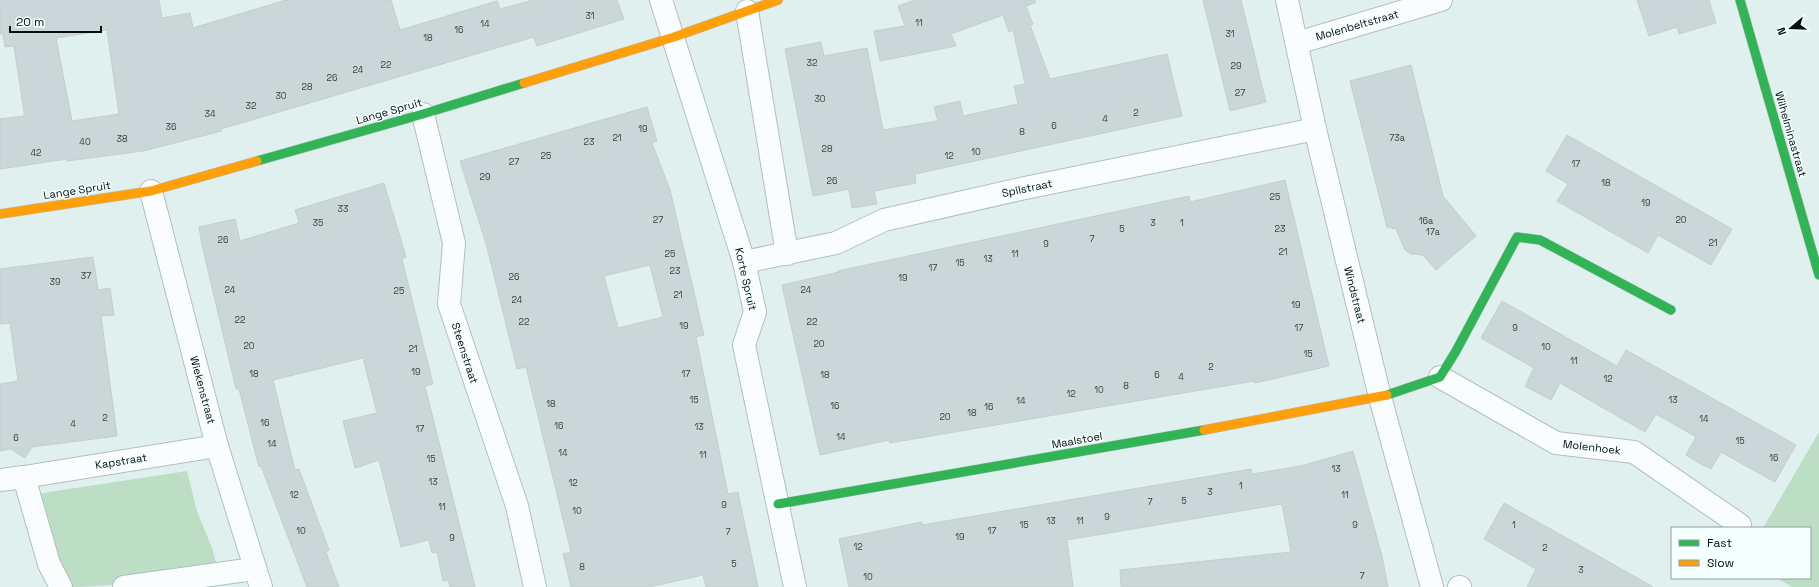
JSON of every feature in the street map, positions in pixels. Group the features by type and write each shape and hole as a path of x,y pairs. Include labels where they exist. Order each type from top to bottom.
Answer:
{"street":[{"name":"Korte Spruit","path":"661,0 674,37 744,262 755,312 744,345 795,587"},
{"name":"Lange Spruit","path":"0,214 151,191 423,114 674,37 778,0"},
{"name":"Windstraat","path":"1287,0 1315,129 1380,397 1432,587"},
{"name":"Molenbeltstraat","path":"1297,43 1441,0"},
{"name":"Wilhelminastraat","path":"1740,0 1819,275"},
{"path":"747,11 787,254"},
{"name":"Steenstraat","path":"423,114 454,243 449,304 517,506 535,587"},
{"name":"Spilstraat","path":"744,262 836,243 884,220 1025,188 1315,129"},
{"name":"Wiekenstraat","path":"151,191 217,446 258,578"},
{"path":"1380,397 1440,377 1456,351 1518,237 1540,240 1671,310"},
{"name":"Molenhoek","path":"1440,377 1556,443 1634,452 1740,525"},
{"name":"Maalstoel","path":"778,504 1257,422 1380,397"},
{"name":"Kapstraat","path":"0,480 217,446"},
{"path":"24,476 49,564 61,587"},
{"path":"124,587 258,578"}],"green space":[{"path":"1819,432 1819,587 1792,587 1779,579 1811,579 1811,527 1764,527"},
{"path":"187,471 197,511 212,548 217,566 180,575 122,584 65,587 30,495"}],"building":[{"path":"0,0 159,0 162,18 190,13 193,28 286,0 391,0 400,30 497,1 500,9 533,0 617,0 624,19 537,46 534,37 221,129 222,131 143,151 67,161 67,159 0,169 0,119 24,116 24,112 14,46 5,47 3,34 0,34","holes":["107,30 119,114 72,121 56,38"]},
{"path":"915,0 1035,0 1035,3 1026,6 1033,24 1030,25 1050,79 1167,54 1182,116 915,174 916,183 874,191 877,204 852,208 849,189 813,196 785,49 821,42 824,56 867,48 883,130 938,121 934,107 960,101 963,116 1018,104 1014,86 1025,84 1013,30 1009,32 1003,15 951,34 956,46 880,61 874,31 905,26 898,6"},
{"path":"1203,0 1241,0 1266,102 1230,111"},
{"path":"1637,0 1709,0 1716,23 1679,34 1677,27 1649,36"},
{"path":"1411,65 1443,196 1476,236 1436,270 1423,255 1411,254 1405,250 1396,229 1387,227 1350,81"},
{"path":"647,107 657,141 652,143 670,190 704,335 696,337 728,494 738,492 758,587 706,587 703,575 649,587 571,587 563,554 571,552 526,367 517,369 487,247 460,161","holes":["650,265 663,317 618,328 604,276"]},
{"path":"1567,135 1732,229 1711,265 1658,235 1648,253 1557,201 1568,184 1546,171"},
{"path":"1285,180 1329,366 1255,383 1254,381 890,443 889,440 820,455 782,285 839,272 838,271 1189,196 1190,202"},
{"path":"384,183 406,257 402,259 433,384 425,386 475,587 450,587 448,580 443,581 437,552 432,553 429,540 401,547 379,460 355,468 343,421 377,413 363,358 273,380 295,470 299,469 329,550 326,552 339,587 307,587 261,466 259,467 239,389 236,389 202,245 199,227 235,219 240,241 299,223 295,210"},
{"path":"93,257 98,290 110,288 114,315 101,316 117,436 32,447 25,458 10,449 0,451 0,384 18,381 10,323 0,324 0,269"},
{"path":"1502,301 1617,366 1626,350 1796,445 1775,482 1721,452 1711,469 1699,463 1686,455 1696,437 1656,414 1645,432 1560,383 1551,400 1525,386 1534,368 1481,338"},
{"path":"1353,451 1382,556 1388,587 1121,587 1120,570 1291,552 1282,504 1067,540 1073,587 849,587 839,539 922,522 922,525 1251,469 1252,474 1301,466"},
{"path":"1504,503 1653,587 1527,587 1536,569 1484,539"}],"traffic: fast":[{"path":"1740,0 1819,275"},
{"path":"257,161 423,114 524,83"},
{"path":"1387,395 1440,377 1456,351 1517,237 1540,240 1671,310"},
{"path":"778,504 1204,430"}],"traffic: slow":[{"path":"524,83 674,37 778,0"},
{"path":"0,214 151,191 257,161"},
{"path":"1204,430 1387,395"}]}
